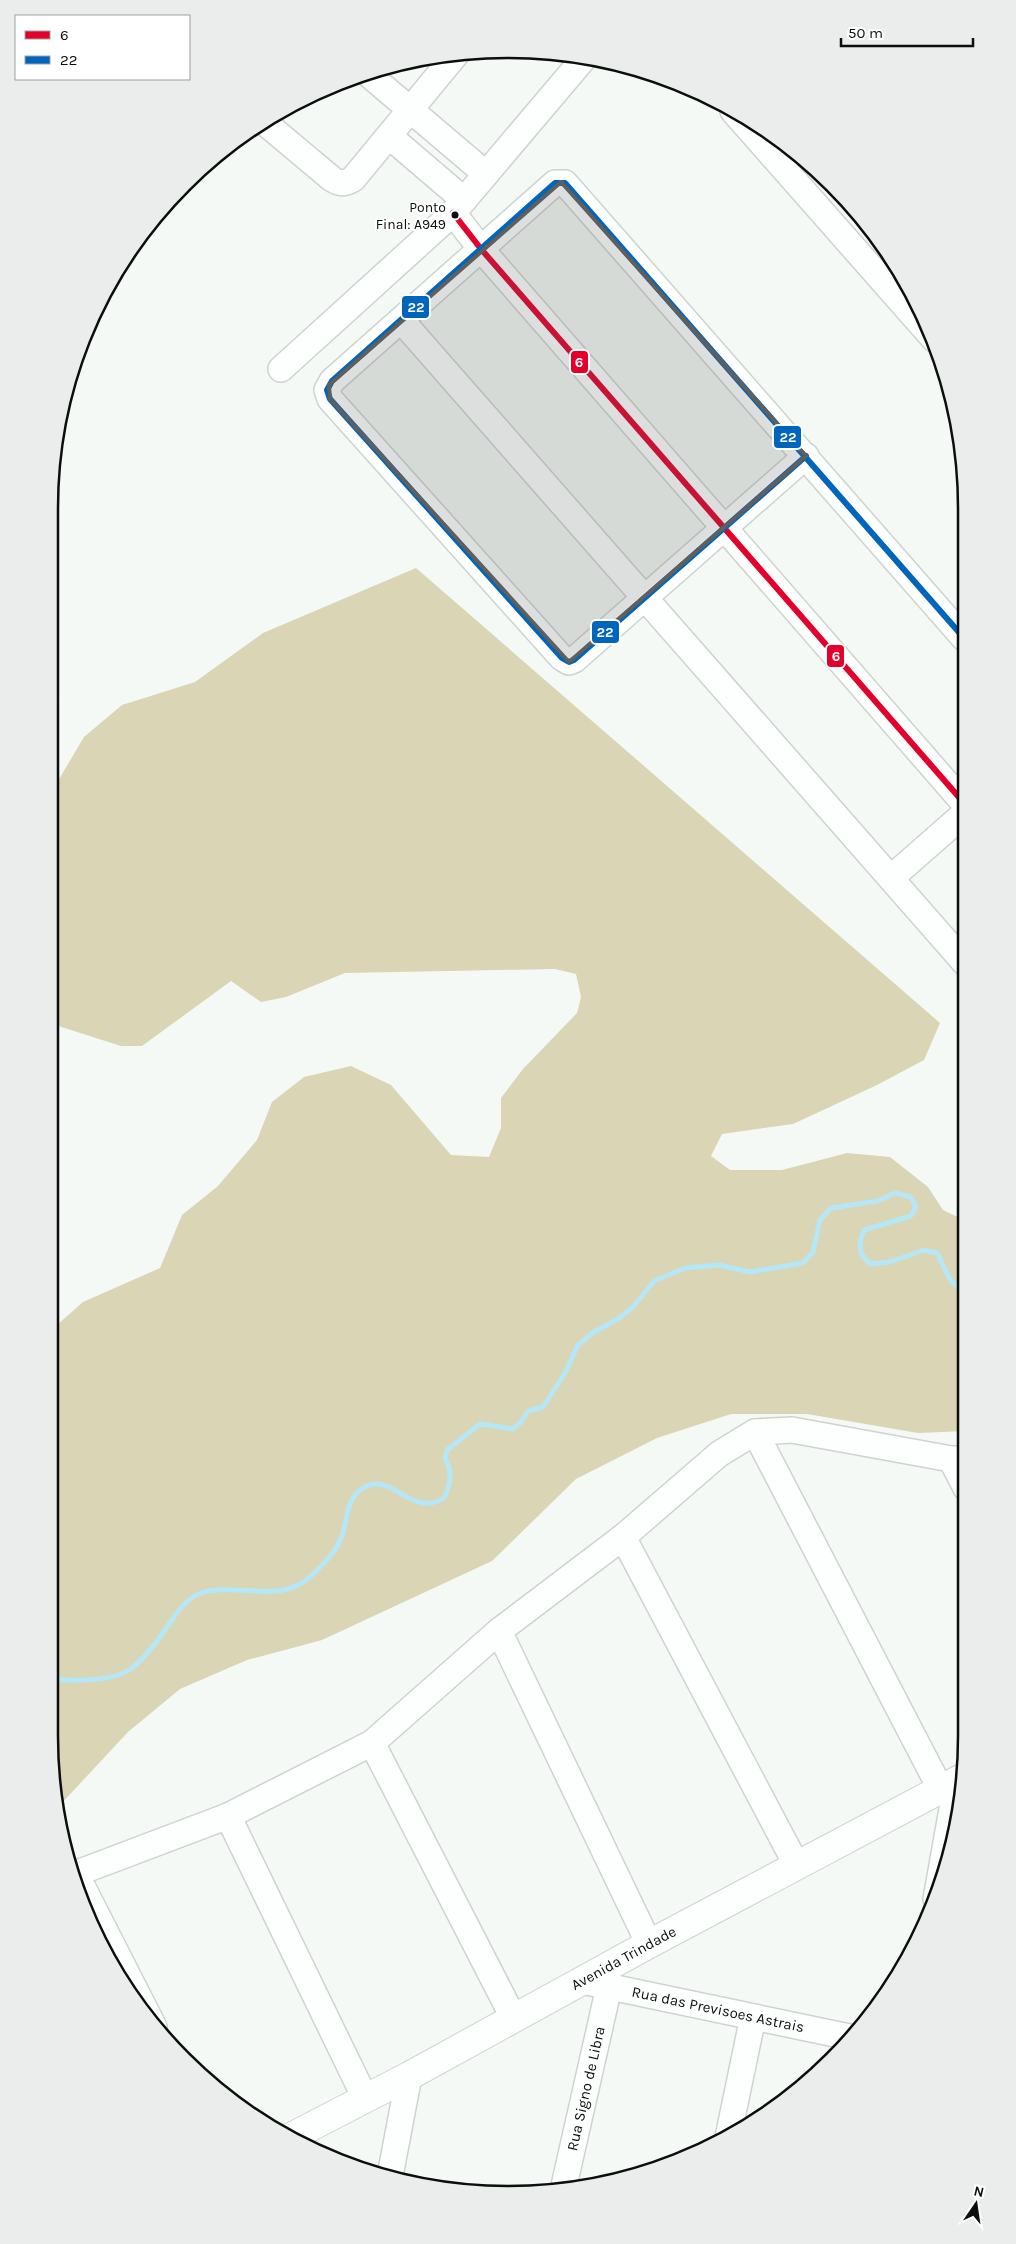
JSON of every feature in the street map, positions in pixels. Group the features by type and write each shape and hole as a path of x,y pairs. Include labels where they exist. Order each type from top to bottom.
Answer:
{"main road":[{"name":"Avenida Trindade","path":"297,2134 410,2076 649,1944 953,1783"}],"street":[{"path":"269,126 339,183 352,179 451,61"},
{"path":"281,369 459,206 580,63"},
{"path":"373,78 486,174"},
{"path":"744,125 917,319"},
{"path":"389,136 459,206 481,249 958,796"},
{"path":"806,456 574,660 565,660 330,399 327,390 332,381 555,184 565,184 806,456 958,631"},
{"path":"402,320 958,955"},
{"path":"891,878 958,819"},
{"path":"79,1873 228,1816 372,1743 499,1631 623,1537 719,1454 755,1432 792,1430 958,1459"},
{"path":"755,1432 953,1783 942,1855"},
{"path":"623,1537 797,1866"},
{"path":"499,1631 649,1944"},
{"path":"372,1743 514,2019"},
{"path":"228,1816 365,2098"},
{"path":"95,1916 128,1978"},
{"name":"Rua das Previsoes Astrais","path":"582,1981 844,2036"},
{"name":"Rua Signo de Libra","path":"565,2183 609,1987"},
{"path":"730,2128 753,2017"},
{"path":"391,2171 410,2076"}],"highlighted area":[{"path":"561,182 806,456 569,662 330,399 329,385"}],"shaded area":[{"path":"416,568 940,1023 924,1060 877,1085 793,1124 722,1134 711,1156 730,1170 782,1170 847,1153 890,1157 928,1187 943,1210 958,1217 958,1431 918,1433 807,1414 731,1414 657,1438 576,1479 492,1561 322,1640 247,1660 180,1689 128,1732 62,1803 58,1765 58,1324 83,1302 160,1268 182,1215 218,1186 257,1140 272,1102 304,1077 351,1066 391,1085 451,1155 489,1157 501,1128 501,1098 523,1069 577,1013 581,997 576,974 555,969 345,973 286,997 261,1002 231,981 142,1046 121,1046 58,1026 58,781 84,737 122,705 195,682 263,633"}],"waterway":[{"path":"58,1679 92,1680 116,1676 125,1672 148,1653 183,1606 191,1598 201,1593 215,1590 273,1591 299,1585 311,1576 335,1549 343,1532 350,1505 357,1493 363,1488 372,1484 380,1484 421,1503 430,1503 444,1498 450,1478 448,1464 445,1459 447,1450 480,1424 513,1429 521,1422 528,1411 543,1407 565,1373 578,1345 594,1332 618,1319 633,1307 654,1281 685,1268 719,1265 750,1272 803,1263 813,1252 820,1220 831,1208 878,1201 895,1193 911,1197 916,1207 911,1216 864,1230 860,1241 861,1254 870,1264 890,1262 924,1250 937,1253 952,1282 958,1285"}],"transit line":[{"name":"22","path":"555,183 565,183 805,457 574,660 569,662 562,658 330,399 327,390 332,381 555,183"},
{"name":"6","path":"453,213 481,249 958,796"},
{"name":"22","path":"805,457 958,631"}],"place":[{"name":"Ponto Final: A949","path":"455,215"}]}
